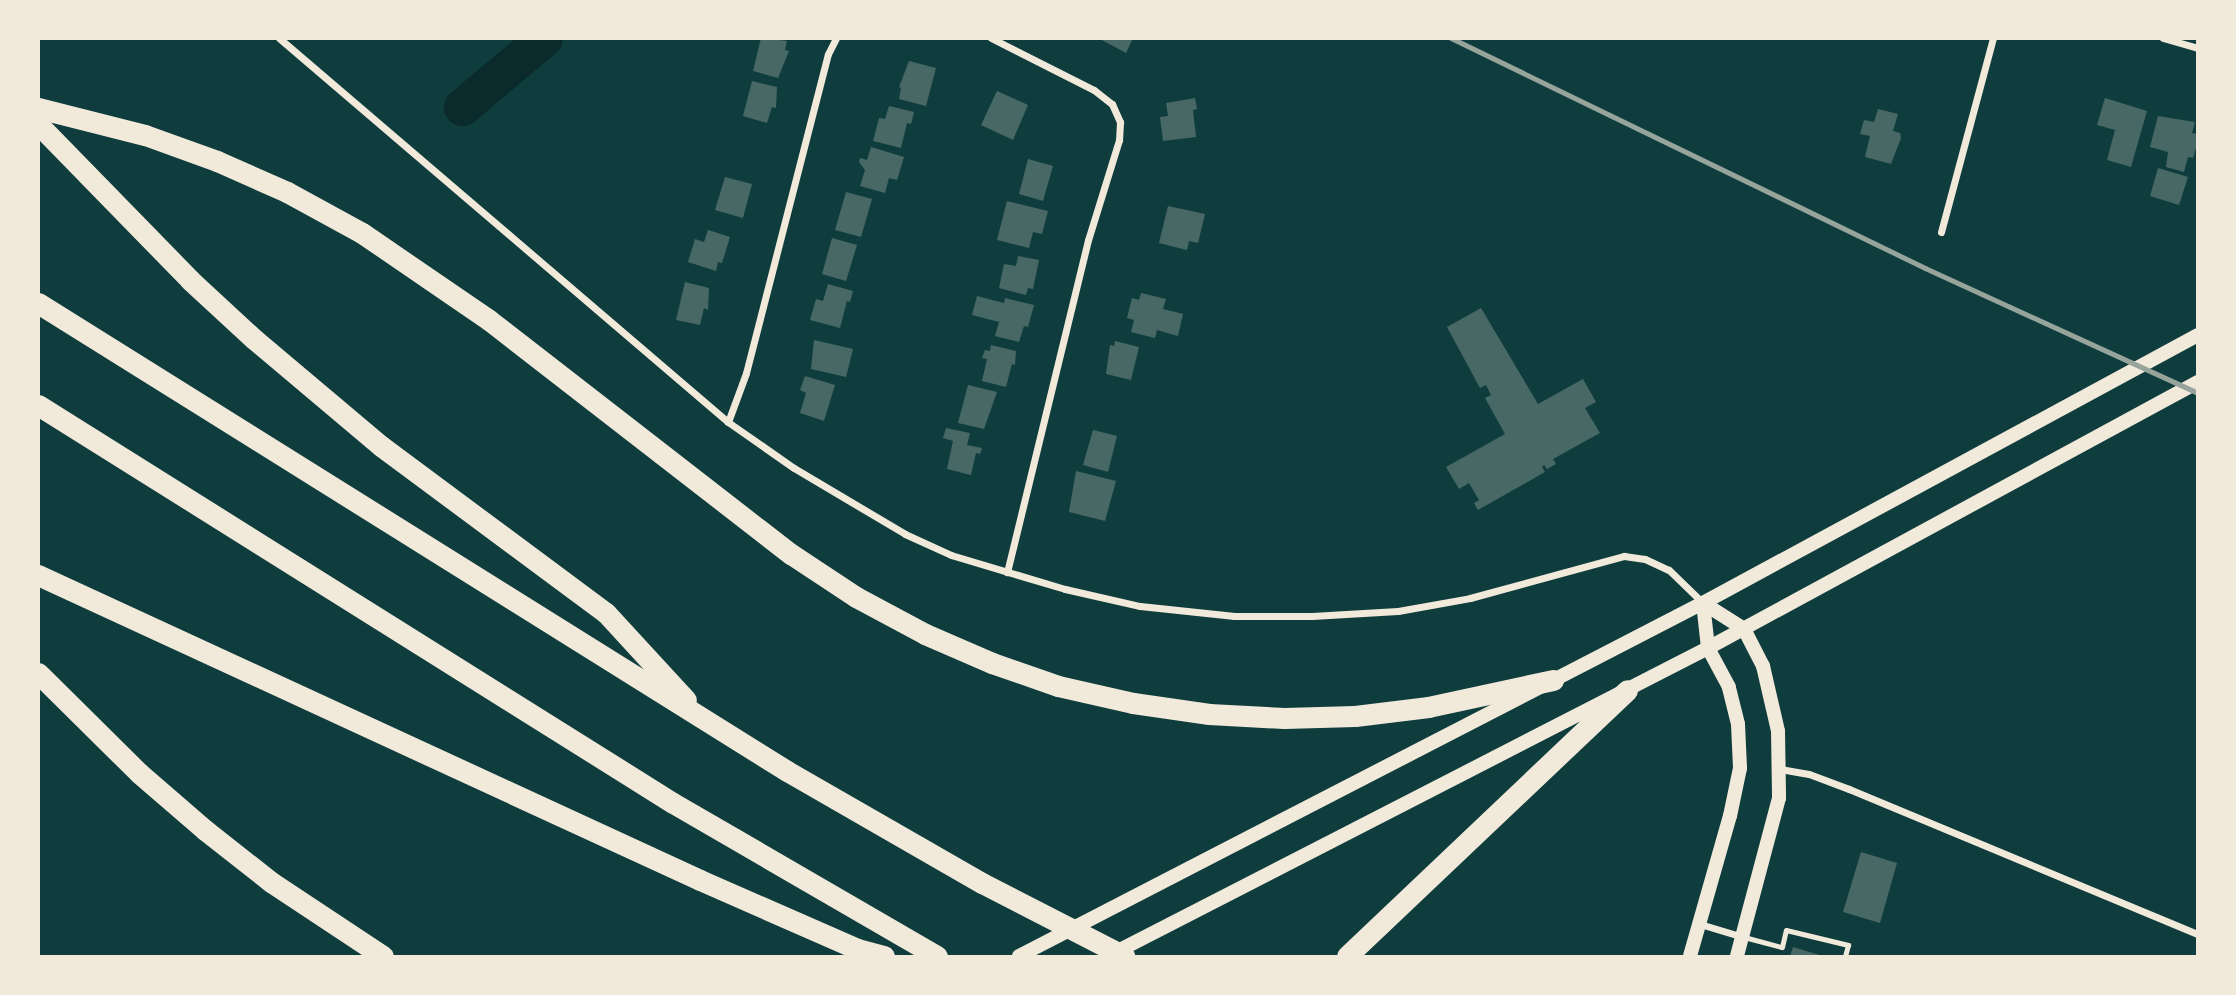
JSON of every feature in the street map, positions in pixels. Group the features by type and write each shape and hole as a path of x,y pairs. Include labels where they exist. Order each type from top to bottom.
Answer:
{"highway":[{"path":"38,108 145,135 217,161 287,192 362,233 489,320 792,554 856,597 914,628 992,663 1058,686 1133,703 1209,714 1284,718 1355,716 1416,708 1553,680"},
{"path":"38,124 124,213 236,322 381,446 606,613 706,722"},
{"path":"38,303 706,722 982,883 1124,957"},
{"path":"38,405 684,809 937,957"},
{"path":"38,575 857,949 884,957"},
{"path":"38,673 139,773 205,830 271,881 383,957"},
{"path":"1347,957 1627,690"}],"main road":[{"path":"1019,957 1703,603 2197,335"},
{"path":"1107,957 1708,648 2197,382"},
{"path":"1703,603 1744,629 1763,666 1778,731 1779,798 1737,957"},
{"path":"1689,957 1730,816 1740,768 1738,724 1729,687 1708,648 1703,603"}],"street":[{"path":"279,38 728,422 794,468 905,534 951,555 1140,606 1234,616 1312,616 1398,611 1470,598 1624,556 1645,559 1669,570 1703,603"},
{"path":"728,422 746,373 828,54 836,38"},
{"path":"1941,232 1993,38"},
{"path":"2162,38 2197,48"},
{"path":"992,39 1094,90 1112,104 1120,122 1119,140 1088,240 1007,572"},
{"path":"1780,769 1809,774 1849,789 2197,934"},
{"path":"1700,924 1743,937"}],"lane":[{"path":"1779,957 1786,929 1848,945 1845,957"},
{"path":"1743,937 1782,947"}],"building":[{"path":"761,38 787,41 785,50 789,51 778,78 753,71"},
{"path":"1098,38 1133,38 1126,53"},
{"path":"909,61 936,68 926,106 899,99 899,87"},
{"path":"752,81 777,87 776,108 772,107 767,123 743,116"},
{"path":"997,91 1028,105 1013,140 981,125"},
{"path":"1195,98 1197,109 1193,110 1196,137 1163,141 1160,117 1168,116 1166,103"},
{"path":"2105,98 2147,111 2131,167 2107,160 2115,130 2097,125"},
{"path":"889,106 914,112 911,124 907,123 901,148 873,141 879,118 885,119"},
{"path":"1878,109 1898,114 1893,131 1900,133 1901,138 1891,164 1865,157 1870,136 1860,134 1864,120 1874,122"},
{"path":"2158,116 2195,122 2192,133 2198,134 2198,141 2193,158 2188,157 2184,172 2166,167 2168,152 2150,147"},
{"path":"871,147 904,157 897,180 889,178 885,193 860,186 865,170 859,162 860,158 867,160"},
{"path":"1028,159 1053,166 1043,201 1019,194"},
{"path":"2158,168 2188,177 2179,205 2150,196"},
{"path":"725,177 752,184 743,218 715,210"},
{"path":"846,192 872,199 861,237 835,230"},
{"path":"1007,201 1048,211 1042,234 1033,232 1029,248 997,240"},
{"path":"1168,206 1205,214 1198,243 1189,241 1187,250 1159,243"},
{"path":"708,230 730,237 722,263 718,262 716,271 688,262 695,239 704,242"},
{"path":"832,238 857,245 846,281 822,274"},
{"path":"1018,256 1039,260 1033,289 1028,288 1026,295 999,288 1004,264 1016,266"},
{"path":"685,282 709,288 708,310 704,308 700,325 676,320"},
{"path":"828,284 853,291 850,302 847,301 840,328 810,320 816,299 823,301"},
{"path":"1141,293 1166,299 1163,309 1183,314 1178,336 1157,330 1155,338 1131,332 1134,320 1127,318 1132,298 1139,300"},
{"path":"977,296 1004,303 1005,298 1034,305 1028,327 1024,326 1019,342 995,336 999,322 972,315"},
{"path":"1481,308 1538,404 1583,379 1596,402 1585,408 1600,433 1553,459 1556,464 1547,469 1544,465 1542,467 1545,472 1478,510 1474,503 1479,500 1469,483 1459,489 1446,467 1505,434 1485,398 1491,395 1486,385 1480,388 1447,327"},
{"path":"814,340 853,349 846,377 811,369"},
{"path":"1115,341 1139,347 1131,380 1106,374 1110,345 1114,346"},
{"path":"991,345 1016,351 1015,365 1012,364 1006,387 982,381 987,359 982,358 985,350 990,351"},
{"path":"805,376 835,385 824,421 800,413 806,393 800,390"},
{"path":"968,385 997,392 984,429 958,423"},
{"path":"946,428 970,433 967,445 982,448 980,454 976,453 971,475 947,469 953,441 943,438"},
{"path":"1093,430 1117,436 1108,472 1083,465"},
{"path":"1076,471 1116,481 1105,521 1069,512"},
{"path":"1861,852 1897,863 1880,923 1843,912"},
{"path":"1793,947 1823,956 1790,956"}],"waterway":[{"path":"462,107 544,38"}],"railway":[{"path":"1451,38 1925,268 2198,393"}]}
